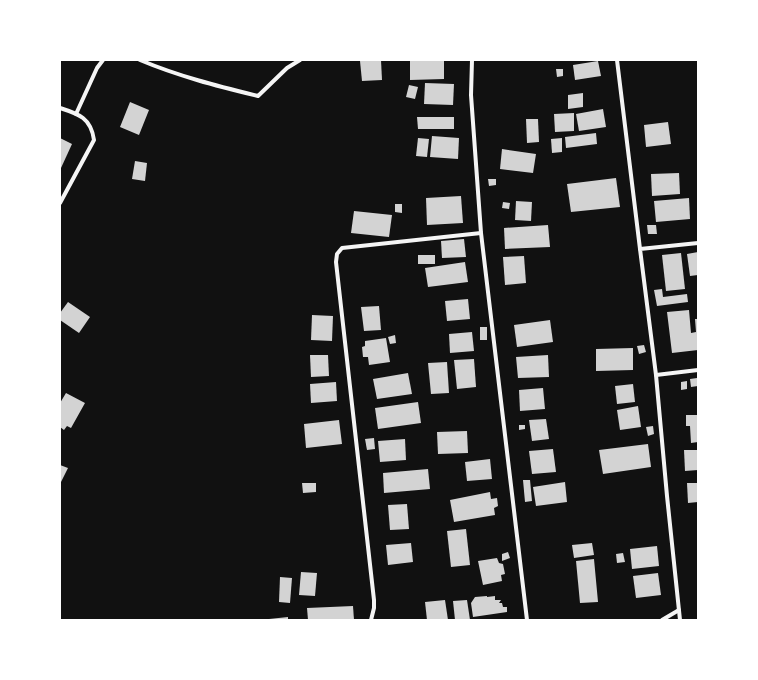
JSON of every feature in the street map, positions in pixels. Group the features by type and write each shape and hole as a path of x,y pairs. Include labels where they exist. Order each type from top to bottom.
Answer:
{"street":[{"path":"76,114 97,68 103,60"},
{"path":"140,60 158,68 211,85 258,96 287,68 300,60"},
{"path":"472,60 471,95 480,233 527,620"},
{"path":"617,60 656,375 680,620"},
{"path":"60,108 82,116 93,130 94,140 60,203"},
{"path":"371,620 374,600 336,262 338,254 342,248 480,233"},
{"path":"640,250 698,243"},
{"path":"656,375 698,370"},
{"path":"662,620 679,610"}],"building":[{"path":"381,60 382,80 362,81 360,61"},
{"path":"410,60 444,60 444,79 410,80"},
{"path":"598,61 601,76 575,80 573,65"},
{"path":"556,69 563,69 563,76 557,77"},
{"path":"425,83 454,84 453,105 424,104"},
{"path":"409,85 418,87 415,99 406,97"},
{"path":"583,93 583,107 568,109 568,95"},
{"path":"130,102 149,110 139,135 120,127"},
{"path":"603,109 606,127 579,131 576,114"},
{"path":"574,113 574,131 555,132 554,114"},
{"path":"417,117 454,117 454,129 418,129"},
{"path":"526,119 538,119 539,142 527,143"},
{"path":"668,122 671,144 646,147 644,125"},
{"path":"596,133 597,144 566,148 565,137"},
{"path":"432,136 459,138 458,159 430,157"},
{"path":"60,138 72,144 61,168 60,167"},
{"path":"418,138 429,139 427,157 416,156"},
{"path":"562,138 562,152 552,153 551,139"},
{"path":"502,149 536,154 533,173 500,169"},
{"path":"135,161 147,163 145,181 132,179"},
{"path":"679,173 680,194 652,196 651,174"},
{"path":"616,178 620,207 571,212 567,184"},
{"path":"488,179 496,179 496,185 489,186"},
{"path":"461,196 463,223 427,225 426,198"},
{"path":"689,198 690,219 656,222 654,201"},
{"path":"516,201 532,202 531,221 515,220"},
{"path":"503,202 510,203 509,209 502,208"},
{"path":"395,204 402,204 402,213 395,212"},
{"path":"354,211 392,215 389,237 351,233"},
{"path":"548,225 550,247 505,249 504,228"},
{"path":"647,225 656,225 657,234 648,234"},
{"path":"464,239 466,257 442,258 441,241"},
{"path":"698,252 698,275 690,276 687,254"},
{"path":"681,253 685,289 666,291 662,255"},
{"path":"418,255 435,255 435,264 418,264"},
{"path":"524,256 526,283 505,285 503,257"},
{"path":"465,262 468,282 428,287 425,268"},
{"path":"662,289 663,297 687,294 688,302 657,306 654,290"},
{"path":"468,299 470,319 447,321 445,301"},
{"path":"68,302 90,317 79,333 60,320 60,313"},
{"path":"379,306 381,330 364,331 361,307"},
{"path":"689,310 691,333 696,332 695,319 698,319 698,350 672,353 667,312"},
{"path":"312,315 333,316 332,341 311,340"},
{"path":"550,320 553,342 517,347 514,325"},
{"path":"480,327 487,327 487,340 480,340"},
{"path":"472,332 474,351 450,353 449,334"},
{"path":"395,335 396,343 390,344 388,337"},
{"path":"386,338 390,362 369,365 368,357 363,357 362,347 365,346 365,341"},
{"path":"644,345 646,352 639,354 637,346"},
{"path":"633,348 633,370 596,371 596,349"},
{"path":"310,355 328,355 329,376 311,377"},
{"path":"548,355 549,377 518,378 516,357"},
{"path":"474,359 476,387 457,389 454,360"},
{"path":"447,362 449,393 431,394 428,363"},
{"path":"408,373 412,394 377,399 373,379"},
{"path":"697,378 698,386 691,387 690,379"},
{"path":"687,381 687,389 681,390 681,382"},
{"path":"336,382 337,401 311,403 310,384"},
{"path":"633,384 635,402 617,404 615,386"},
{"path":"543,388 545,409 520,411 519,390"},
{"path":"66,393 85,403 71,428 67,426 64,430 60,427 60,403"},
{"path":"418,402 421,423 378,429 375,408"},
{"path":"638,406 641,427 620,430 617,410"},
{"path":"686,415 698,415 698,442 691,443 690,426 686,426"},
{"path":"546,419 549,439 532,441 529,420"},
{"path":"339,420 342,444 306,448 304,424"},
{"path":"519,425 525,425 525,429 519,430"},
{"path":"653,426 654,434 648,436 646,427"},
{"path":"467,431 468,453 438,454 437,432"},
{"path":"374,438 375,449 367,450 365,439"},
{"path":"405,439 406,460 380,462 378,441"},
{"path":"648,444 651,467 603,474 599,450"},
{"path":"553,449 556,472 532,474 529,451"},
{"path":"684,450 698,450 698,470 685,471"},
{"path":"490,459 492,479 467,481 465,462"},
{"path":"60,465 68,468 60,484"},
{"path":"428,469 430,489 384,493 383,473"},
{"path":"523,480 530,480 532,501 525,502"},
{"path":"565,482 567,502 536,506 533,487"},
{"path":"302,483 316,483 316,492 303,493"},
{"path":"687,483 698,483 698,502 688,503"},
{"path":"490,492 491,499 497,498 498,506 494,508 495,515 454,522 450,500"},
{"path":"407,504 409,529 390,530 388,505"},
{"path":"466,529 470,565 451,567 447,531"},
{"path":"411,543 413,562 388,565 386,545"},
{"path":"592,543 594,555 574,558 572,545"},
{"path":"657,546 659,566 632,569 630,549"},
{"path":"508,552 510,558 502,561 502,554"},
{"path":"623,553 625,562 617,563 616,554"},
{"path":"497,558 499,563 503,564 505,574 501,575 502,581 483,585 478,561"},
{"path":"594,559 598,602 580,603 576,561"},
{"path":"301,572 317,573 315,596 299,595"},
{"path":"658,573 661,595 636,598 633,576"},
{"path":"280,577 292,578 290,603 279,602"},
{"path":"495,596 495,600 501,600 499,603 502,603 503,607 507,607 507,612 473,617 471,603 475,597"},
{"path":"445,600 448,620 427,620 425,602"},
{"path":"467,600 470,620 455,620 453,601"},
{"path":"353,606 354,620 308,620 307,608"},
{"path":"288,617 288,620 269,620 269,619"}]}
